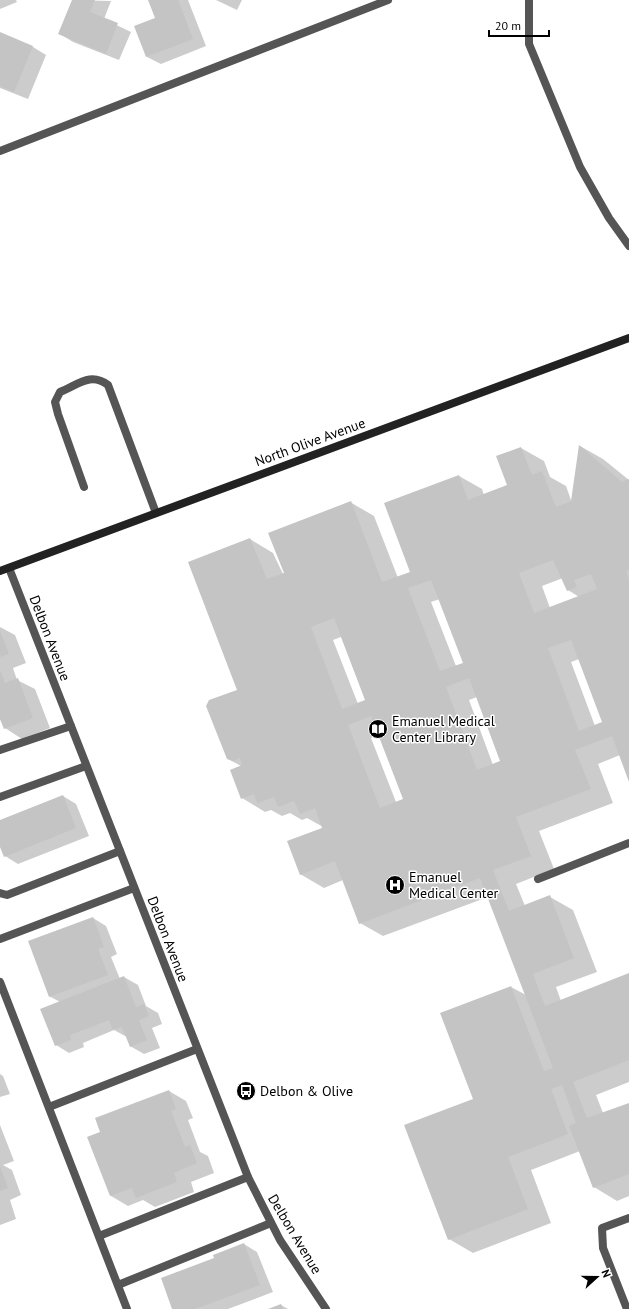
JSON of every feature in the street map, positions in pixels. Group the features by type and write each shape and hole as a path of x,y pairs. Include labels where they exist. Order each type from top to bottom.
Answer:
{"street":[{"path":"0,151 388,0"},
{"path":"529,0 529,44 532,52 580,167 609,218 629,246"},
{"name":"North Olive Avenue","path":"0,571 629,338"},
{"path":"84,487 58,414 56,402 60,392 91,379 99,379 108,385 156,513"},
{"name":"Delbon Avenue","path":"9,568 248,1177 271,1223 292,1260 326,1309"},
{"path":"0,750 71,726"},
{"path":"0,797 86,766"},
{"path":"538,879 629,843"},
{"path":"0,893 7,895 120,851"},
{"path":"0,939 134,888"},
{"path":"0,982 127,1309"},
{"path":"49,1107 197,1049"},
{"path":"99,1236 248,1177"},
{"path":"627,1309 603,1248 602,1228 629,1218"},
{"path":"118,1285 271,1223"}],"building":[{"path":"72,0 95,0 90,12 118,23 106,54 58,34"},
{"path":"148,0 178,0 193,39 146,57 134,26 155,18"},
{"path":"0,32 33,46 14,92 0,86"},
{"path":"579,445 622,482 629,479 629,570 626,571 629,579 629,782 612,736 575,750 591,789 516,817 531,856 493,870 509,911 550,895 574,958 533,974 545,1006 629,973 629,1060 573,1082 587,1118 629,1103 629,1174 593,1188 569,1126 576,1123 562,1085 551,1089 568,1134 508,1157 528,1209 448,1240 404,1125 473,1099 440,1013 511,986 544,1071 553,1068 480,878 359,924 335,861 300,875 287,841 322,828 315,808 300,814 294,801 278,807 274,797 257,803 254,794 241,799 230,770 242,765 240,758 233,761 227,759 206,706 209,700 237,690 188,562 250,538 267,579 284,573 268,533 351,501 382,582 410,572 384,503 459,475 468,500 507,485 496,456 521,447 532,475 542,471 556,507 571,501","holes":["553,560 567,591 577,587 574,580 591,574 597,589 534,613 519,573","431,580 463,663 440,671 408,588","334,618 365,700 342,709 311,627","571,640 602,722 579,731 548,648","469,678 500,761 477,770 446,687","371,716 403,799 380,808 348,725"]},
{"path":"0,631 9,654 0,657"},
{"path":"0,670 5,683 18,678 33,718 4,729 0,719"},
{"path":"63,795 76,828 4,857 0,847 0,820"},
{"path":"93,917 104,947 98,949 108,975 49,997 28,941"},
{"path":"124,976 136,1007 144,1004 149,1016 139,1020 147,1040 130,1047 122,1027 113,1030 109,1020 70,1035 71,1040 55,1046 40,1009"},
{"path":"169,1090 176,1109 171,1111 185,1147 190,1145 197,1163 174,1173 177,1182 136,1198 132,1188 110,1196 87,1137 100,1132 95,1118"},
{"path":"0,1166 8,1188 0,1191"},
{"path":"244,1243 260,1285 195,1309 172,1309 161,1278 214,1258 213,1255"},
{"path":"281,1304 283,1309 268,1309"}],"place":[{"name":"Emanuel Medical Center Library","path":"378,729"},
{"name":"Emanuel Medical Center","path":"395,885"},
{"name":"Delbon & Olive","path":"246,1091"}]}
